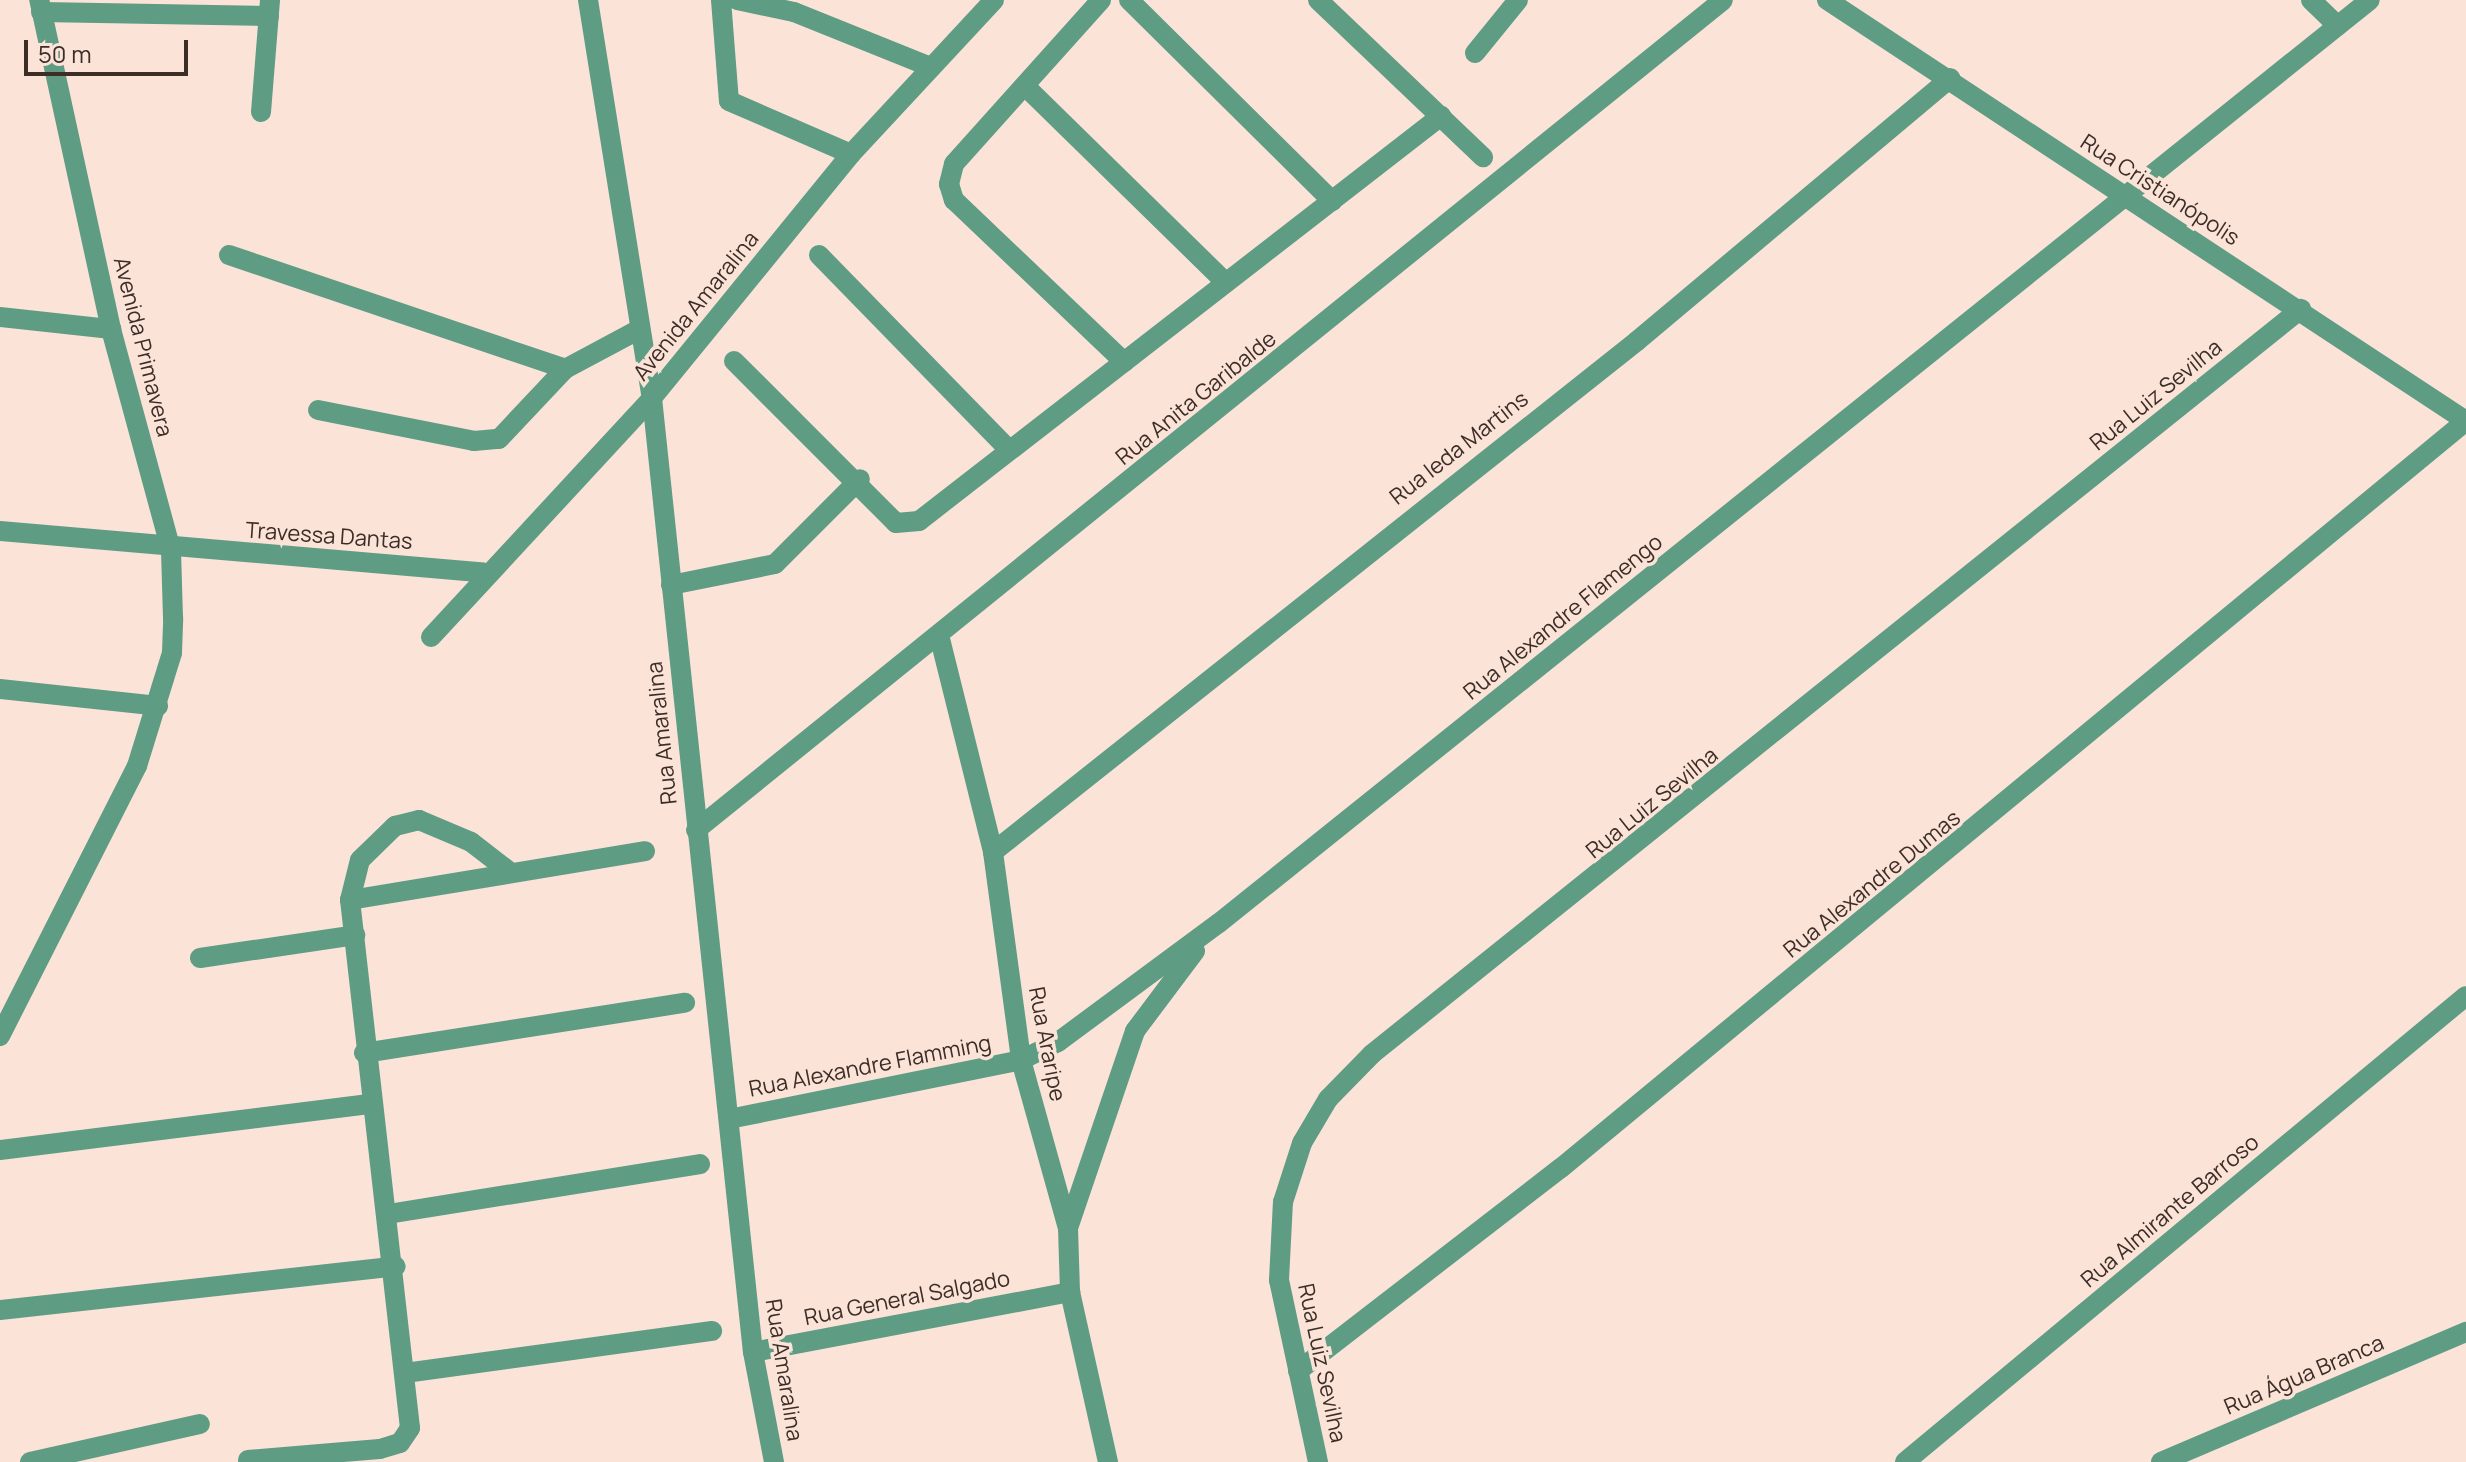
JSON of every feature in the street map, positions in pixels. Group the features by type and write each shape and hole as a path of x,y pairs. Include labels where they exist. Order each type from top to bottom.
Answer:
{"street":[{"name":"Rua Amaralina","path":"588,0 638,330 652,398 753,1352 774,1462"},
{"path":"721,0 729,101 851,154"},
{"path":"737,0 794,12 931,67"},
{"name":"Avenida Amaralina","path":"431,637 483,572 652,398 851,154 994,0"},
{"path":"1101,0 954,164 949,184 954,200 1124,362"},
{"path":"1129,0 1332,201"},
{"path":"1318,0 1483,157"},
{"path":"1475,53 1518,0"},
{"name":"Rua Anita Garibalde","path":"696,830 1723,0"},
{"name":"Rua Cristianópolis","path":"1827,0 1950,78 2126,199 2301,309 2466,421"},
{"path":"2311,0 2338,26"},
{"name":"Rua Alexandre Flamengo","path":"1021,1060 1088,1022 1219,923 2126,199 2370,0"},
{"path":"40,6 270,8 261,112"},
{"name":"Avenida Primavera","path":"0,1036 137,766 172,653 171,550 111,329 40,6"},
{"name":"Rua Ieda Martins","path":"993,852 1798,212 1950,78"},
{"path":"1025,86 1226,283"},
{"path":"734,361 905,525 1009,450 1441,116"},
{"path":"229,255 565,369"},
{"path":"819,255 1009,450"},
{"name":"Rua Luiz Sevilha","path":"1318,1462 1279,1280 1283,1202 1302,1143 1328,1099 1372,1054 2301,309"},
{"path":"0,317 111,329"},
{"path":"318,410 474,441 499,439 565,369 638,330"},
{"name":"Rua Alexandre Dumas","path":"1298,1371 1586,1148 2466,421"},
{"path":"671,585 775,564 860,479"},
{"name":"Travessa Dantas","path":"0,531 171,550 483,572"},
{"name":"Rua Araripe","path":"939,635 993,852 1021,1060 1068,1228 1070,1292 1108,1462"},
{"path":"0,689 158,706"},
{"path":"248,1460 400,1443 412,1412 405,1373 396,1266 364,1053 350,900 360,860 378,838 419,820 471,842 510,872"},
{"path":"350,900 645,851"},
{"path":"1068,1228 1135,1031 1219,923"},
{"path":"200,958 355,935"},
{"name":"Rua Almirante Barroso","path":"1918,1458 2466,996"},
{"path":"364,1053 685,1003"},
{"name":"Rua Alexandre Flamming","path":"729,1119 1021,1060"},
{"path":"0,1150 371,1104"},
{"path":"388,1214 700,1164"},
{"path":"0,1310 396,1266"},
{"name":"Rua General Salgado","path":"753,1352 1070,1292"},
{"path":"405,1373 712,1331"},
{"name":"Rua Água Branca","path":"2161,1462 2466,1332"},
{"path":"30,1462 200,1424"}]}
